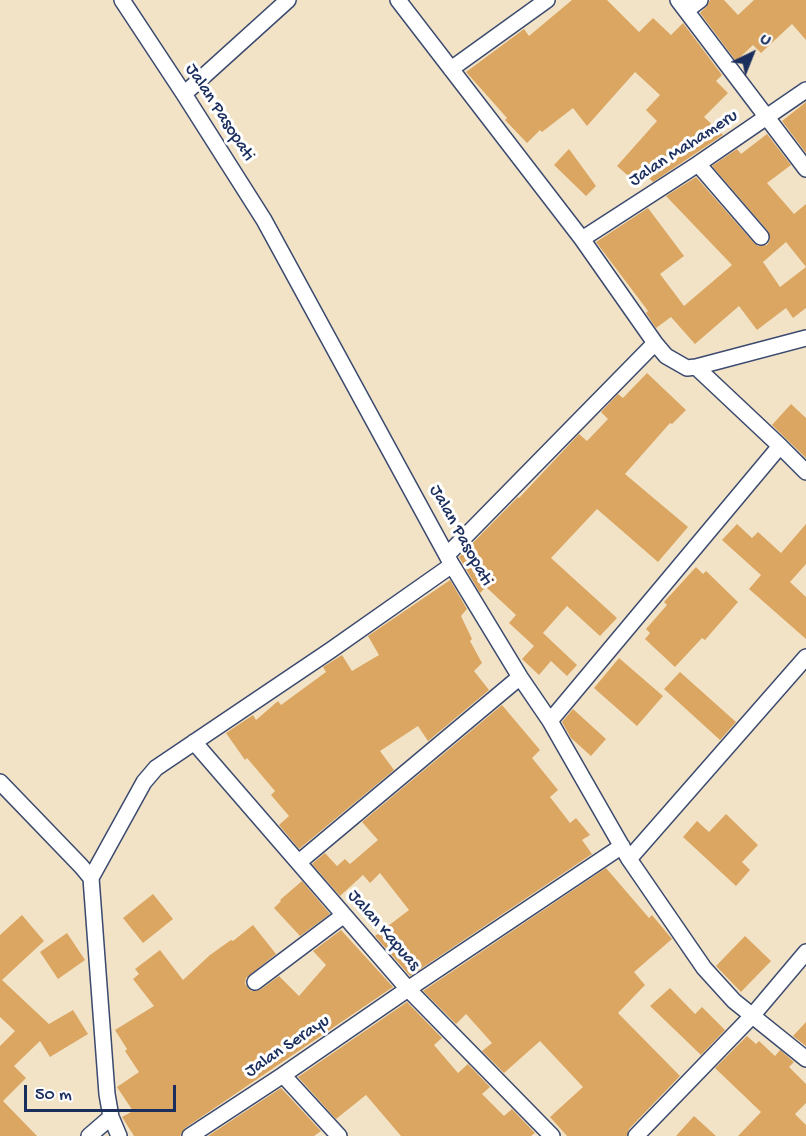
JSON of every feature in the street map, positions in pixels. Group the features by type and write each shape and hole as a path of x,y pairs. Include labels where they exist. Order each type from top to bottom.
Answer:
{"street":[{"name":"Jalan Pasopati","path":"122,0 264,220 450,560 520,677 550,721 626,852 704,968 734,1000 806,1059"},
{"path":"184,93 288,0"},
{"path":"398,0 582,239 666,356 687,368 696,367 806,338"},
{"path":"451,69 546,0"},
{"path":"700,0 683,5 806,170"},
{"name":"Jalan Mahameru","path":"582,239 806,90"},
{"path":"698,164 761,237"},
{"path":"119,1136 111,1117 107,1095 91,878 144,782 156,768 331,650 450,560 655,343"},
{"path":"696,367 806,472"},
{"path":"550,721 780,446"},
{"name":"Jalan Serayu","path":"190,1136 408,989 626,852 806,657"},
{"path":"299,862 520,677"},
{"name":"Jalan Kapuas","path":"194,742 408,989 552,1136"},
{"path":"0,782 91,878"},
{"path":"255,982 344,915"},
{"path":"636,1136 752,1016 806,952"},
{"path":"283,1075 339,1136"},
{"path":"89,1136 111,1117"}],"building":[{"path":"572,0 607,0 639,32 653,18 671,35 683,23 722,75 716,81 728,93 704,117 723,135 653,182 643,172 633,180 617,166 657,121 646,110 660,95 635,72 587,126 573,108 542,132 540,130 527,143 466,72 524,29 529,36"},
{"path":"710,0 724,0 738,15 754,0 806,0 806,40 792,24 761,53 753,45 736,61 700,13"},
{"path":"806,102 806,153 782,121"},
{"path":"767,134 791,165 767,183 794,214 806,204 806,267 806,308 793,318 786,308 757,330 739,306 695,344 671,317 656,328 646,313 648,311 596,242 648,208 684,256 660,274 684,306 732,265 666,196 696,177 754,243 758,246 767,245 770,240 768,231 712,166 737,149 741,154","holes":["786,242 806,267 780,287 763,262"]},
{"path":"569,149 596,186 586,196 554,165"},
{"path":"647,373 686,410 672,424 670,423 625,474 688,527 658,562 597,509 551,558 617,618 600,636 567,606 543,633 577,665 567,676 551,661 539,675 522,659 534,646 509,623 516,615 486,587 480,593 459,557 579,434 587,441 608,419 601,412 618,394 623,398"},
{"path":"791,404 806,418 806,458 772,425"},
{"path":"737,524 752,538 758,532 781,553 806,524 806,564 790,582 806,597 806,639 749,589 761,575 722,540"},
{"path":"696,567 703,574 706,571 738,602 705,640 702,638 675,667 645,639 650,633 646,629 667,605 664,602"},
{"path":"450,580 467,609 461,616 472,639 470,641 482,663 474,671 489,690 428,741 418,726 380,751 394,770 299,849 279,825 289,816 271,795 275,791 247,758 245,760 226,733 253,715 256,720 278,701 281,705 326,672 323,667 342,655 352,671 379,655 368,636"},
{"path":"619,658 663,696 637,726 594,688"},
{"path":"680,672 736,722 720,740 664,689"},
{"path":"502,705 540,750 532,758 558,790 550,797 570,823 576,818 590,835 582,840 592,854 410,976 375,936 409,910 380,873 370,883 363,875 340,896 312,864 325,853 337,866 345,859 350,864 378,840 362,822"},
{"path":"573,709 606,739 591,756 571,738 562,722"},
{"path":"726,814 758,845 742,862 750,870 736,886 683,837 697,821 709,832"},
{"path":"606,868 649,918 652,915 672,939 634,972 645,985 618,1013 680,1076 629,1129 627,1136 567,1136 550,1117 583,1087 540,1041 504,1073 482,1051 492,1043 466,1014 456,1024 423,991"},
{"path":"302,881 330,914 300,936 274,908"},
{"path":"153,894 173,919 143,943 123,918"},
{"path":"22,915 44,941 2,980 49,1024 73,1010 88,1034 50,1057 40,1041 14,1066 26,1078 3,1101 37,1136 0,1136 0,1046 15,1031 0,1017 0,935"},
{"path":"253,925 276,954 246,978 245,984 251,991 260,990 279,976 299,996 326,965 313,951 341,930 393,987 185,1128 180,1136 134,1136 122,1117 133,1111 117,1087 139,1072 115,1030 154,1006 133,979 139,974 135,969 160,950 183,980 210,955"},
{"path":"67,933 85,960 58,979 40,952"},
{"path":"745,936 771,961 741,992 716,966"},
{"path":"670,988 695,1014 702,1007 725,1030 701,1055 650,1006"},
{"path":"407,1002 442,1038 434,1045 458,1073 468,1064 490,1087 482,1094 504,1116 512,1109 535,1133 531,1136 401,1136 366,1095 336,1119 298,1077"},
{"path":"806,1022 806,1046 793,1036"},
{"path":"747,1036 756,1044 759,1041 775,1056 780,1050 794,1062 789,1067 806,1084 806,1103 795,1114 806,1125 806,1136 738,1136 761,1112 715,1068"},
{"path":"281,1088 321,1131 314,1136 208,1136"},
{"path":"694,1116 716,1136 676,1136"}]}
